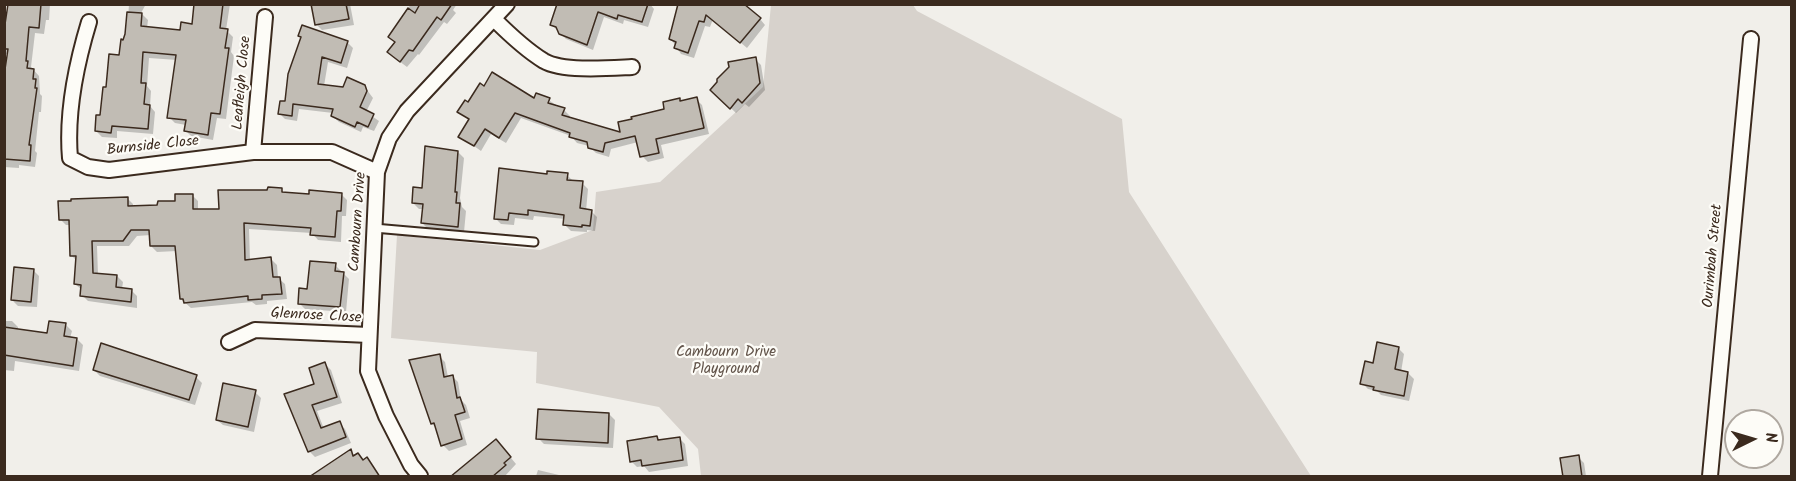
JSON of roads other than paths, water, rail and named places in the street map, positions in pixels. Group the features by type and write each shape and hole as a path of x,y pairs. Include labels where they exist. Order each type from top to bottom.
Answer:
{"street":[{"name":"Cambourn Drive","path":"420,477 411,465 386,416 368,371 377,172 389,138 407,111 507,4"},
{"name":"Leafleigh Close","path":"253,152 265,17"},
{"path":"494,19 546,63 600,69 632,67"},
{"name":"Burnside Close","path":"89,22 77,62 68,138 70,158 88,167 109,170 253,152 332,152 377,172"},
{"name":"Ourimbah Street","path":"1710,477 1751,39"},
{"name":"Glenrose Close","path":"229,342 255,330 369,335"}],"lane":[{"path":"374,228 534,242"}],"park label":[{"name":"Cambourn Drive Playground","path":"726,362"}]}
